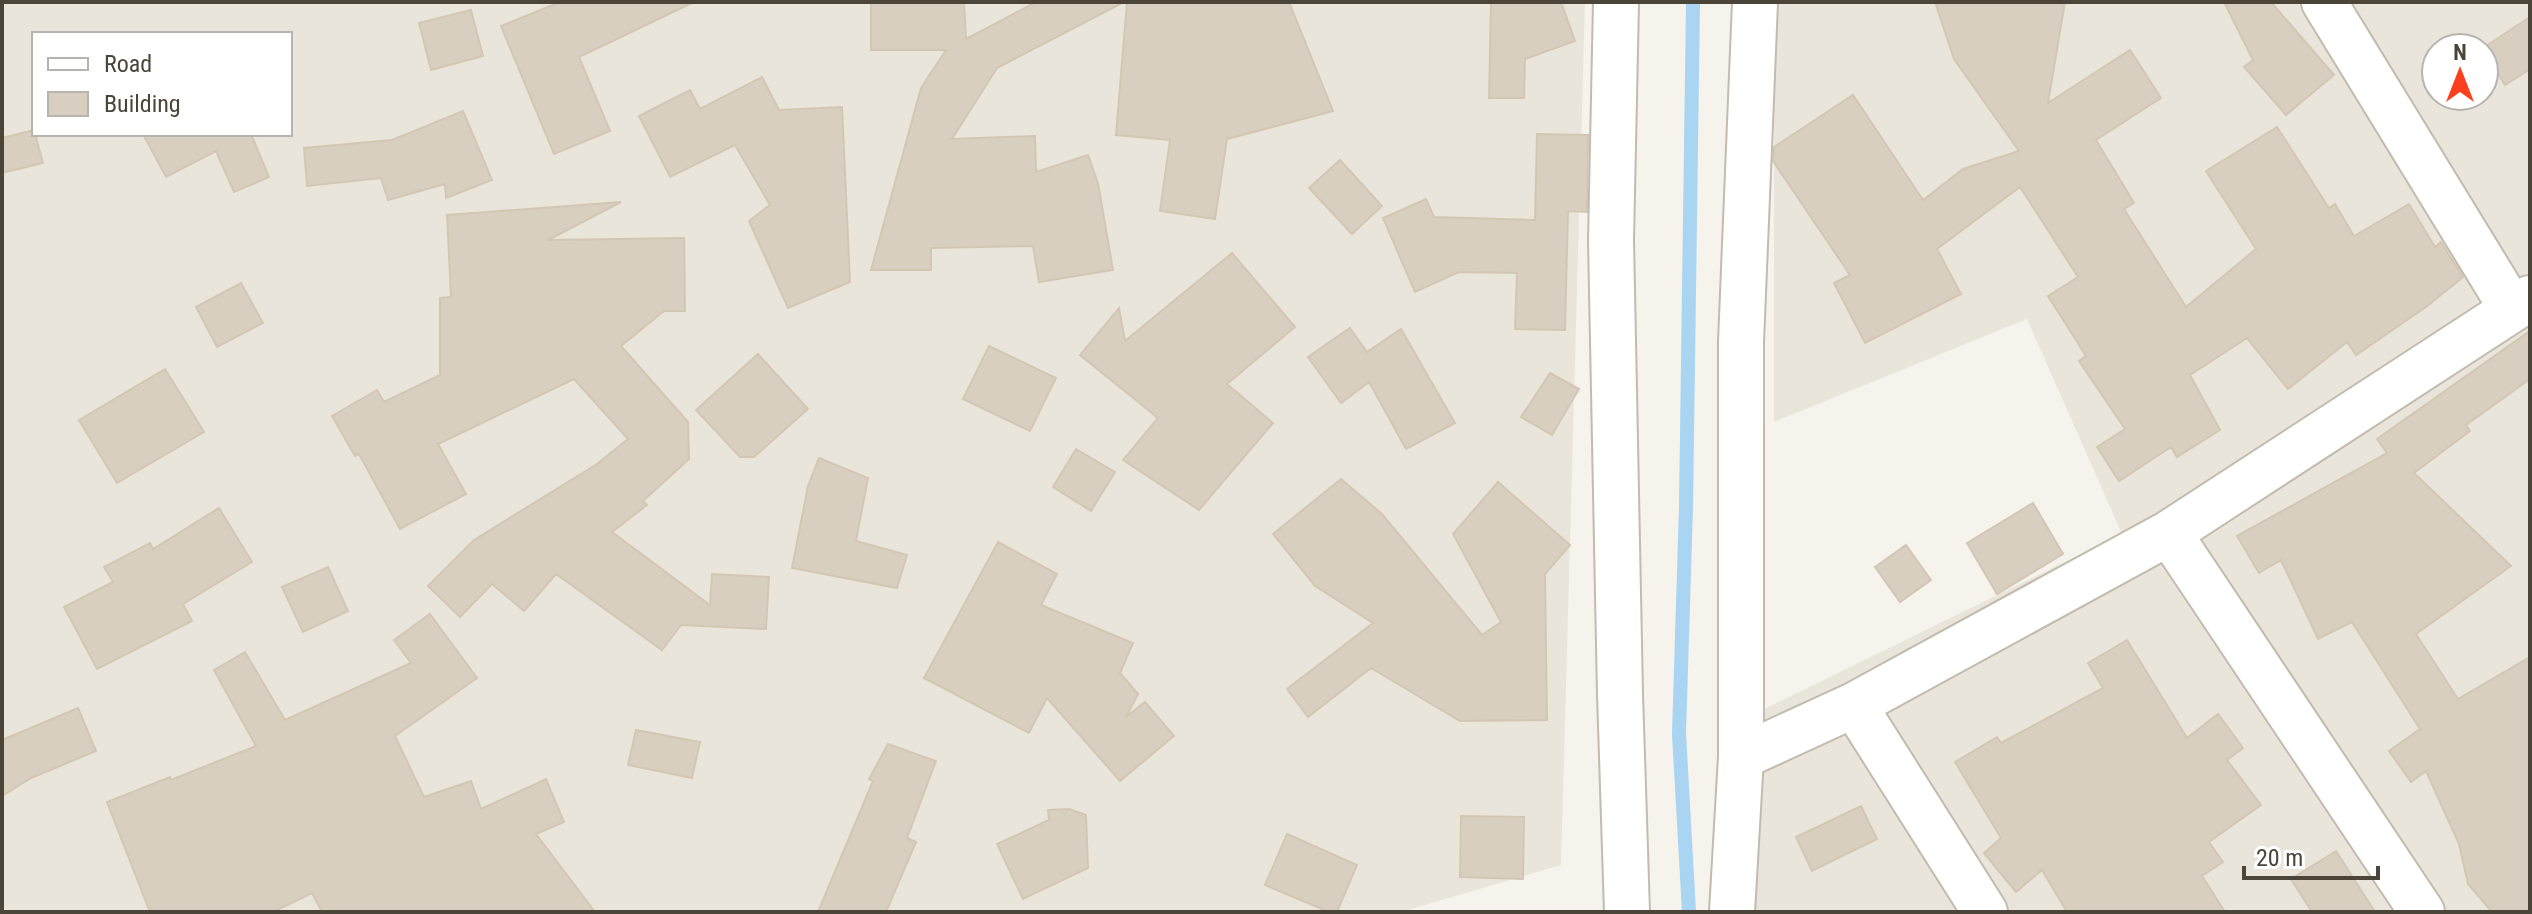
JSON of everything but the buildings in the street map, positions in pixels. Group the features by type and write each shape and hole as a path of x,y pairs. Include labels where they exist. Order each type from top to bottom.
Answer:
{"street":[{"path":"1616,2 1611,240 1619,679 1627,912"},
{"path":"1732,912 1741,757 1741,342 1755,2"},
{"path":"1741,757 1854,705 2169,533 2521,303 2324,2"},
{"path":"2169,533 2422,912"},
{"path":"1854,705 1985,912"}],"shaded area":[{"path":"2,2 1585,2 1561,865 1401,912 2,912"},
{"path":"1774,2 2530,2 2530,912 1722,912 1726,728 2122,534 2027,319 1774,422"}],"waterway":[{"path":"1689,912 1679,734 1686,507 1693,2"}]}
